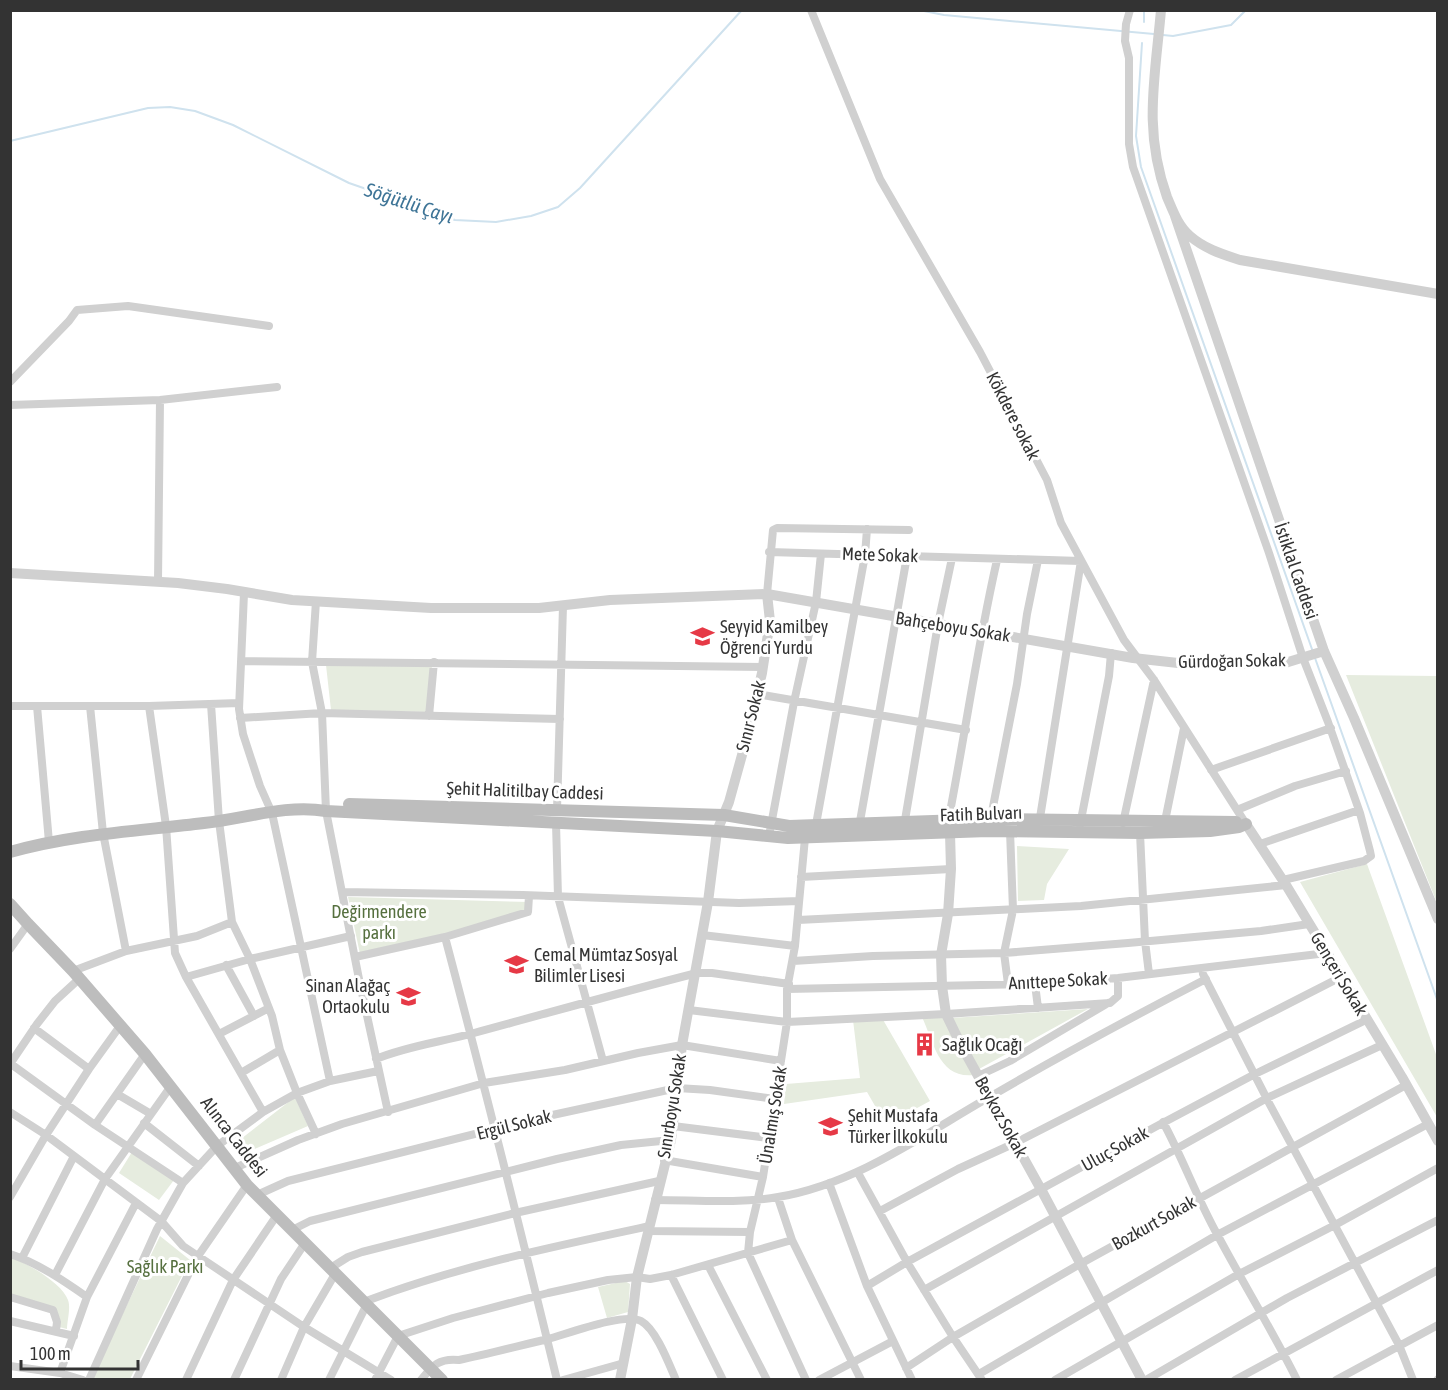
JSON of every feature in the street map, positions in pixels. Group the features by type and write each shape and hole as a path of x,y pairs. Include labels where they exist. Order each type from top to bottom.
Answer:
{"main road":[{"name":"Şehit Halitilbay Caddesi","path":"10,852 49,842 103,833 219,821 309,808 326,811 557,816 724,815 789,825 812,833"},
{"name":"Şehit Halitilbay Caddesi","path":"557,816 717,831"},
{"path":"1122,827 1140,833 1206,821 1246,824"},
{"path":"717,831 788,838 904,822 950,827 989,825 1164,827"},
{"name":"Fatih Bulvarı","path":"989,825 1010,831 1038,826"},
{"name":"Fatih Bulvarı","path":"858,830 902,835 950,827"},
{"name":"Alınca Caddesi","path":"12,911 28,924 76,975 145,1054 247,1185 332,1271 368,1303 442,1380"}],"street":[{"name":"Kökdere sokak","path":"811,10 880,179 980,352 1047,480 1061,523 1081,561 1124,640 1154,680 1237,810"},
{"path":"798,921 948,914 1143,900 1285,883 1364,861 1371,856 1346,771 1304,658 1133,167 1129,144 1129,58 1125,41 1130,10"},
{"name":"İstiklal Caddesi","path":"1161,10 1151,111 1156,156 1163,185 1322,652 1354,718 1437,919"},
{"path":"1175,216 1189,235 1210,250 1239,260 1437,294"},
{"path":"10,382 77,310 128,306 269,326"},
{"path":"10,405 160,400 277,387"},
{"path":"158,582 160,400"},
{"name":"Sınır Sokak","path":"717,831 724,815 747,736 763,667 770,621 767,594 769,552 773,530 777,528 867,529"},
{"path":"867,529 909,530"},
{"name":"Ünalmış Sokak","path":"806,1380 748,1253 750,1232 763,1177 787,1022 788,987 798,921 801,877 837,710 865,555 867,529"},
{"path":"769,552 821,554"},
{"name":"Mete Sokak","path":"769,836 794,702 816,602 821,554 1081,561"},
{"path":"858,830 907,556"},
{"path":"902,835 938,624 952,558"},
{"path":"950,827 981,630 997,560"},
{"path":"989,825 1038,560"},
{"path":"1038,826 1081,561"},
{"name":"Bahçeboyu Sokak","path":"10,573 158,582 316,602 431,608 539,608 610,600 767,594 1138,658"},
{"path":"244,593 240,718 260,786 272,813 330,1081"},
{"path":"316,602 312,662 322,712 326,811 387,1112"},
{"path":"563,606 557,816 558,897 603,1061"},
{"name":"Gürdoğan Sokak","path":"1138,658 1187,664 1285,663 1322,652"},
{"path":"1079,827 1109,676 1111,653"},
{"path":"241,661 763,667"},
{"path":"429,716 434,662"},
{"path":"1122,827 1154,680"},
{"path":"757,694 837,710 966,730"},
{"path":"211,704 219,821 232,922 269,1008 280,1050 316,1134"},
{"path":"10,706 239,704"},
{"path":"37,706 49,842"},
{"path":"90,706 103,833 126,951"},
{"path":"148,706 166,826 175,953 263,1112"},
{"path":"240,718 322,712 560,719"},
{"path":"1164,827 1184,728"},
{"path":"1210,770 1331,728"},
{"path":"1237,810 1295,786 1346,771"},
{"name":"Gençeri Sokak","path":"1237,810 1285,883 1437,1141"},
{"path":"1260,844 1359,810"},
{"name":"Beykoz Sokak","path":"950,827 951,869 948,914 941,954 946,1014 1144,1380"},
{"name":"Sınırboyu Sokak","path":"620,1380 637,1277 664,1160 671,1140 682,1045 697,973 717,831"},
{"path":"1008,984 1004,953 1013,910 1010,831"},
{"path":"1140,833 1145,941 1149,974"},
{"path":"801,877 951,869"},
{"path":"342,892 739,903 799,901"},
{"path":"355,957 445,937 528,912 529,896"},
{"path":"183,1183 95,1125 11,1064 34,1028 76,975 126,951 197,936 232,922"},
{"path":"10,949 28,924"},
{"path":"793,961 873,956 1004,953 1261,931 1309,924"},
{"path":"702,935 795,946"},
{"path":"186,976 351,936"},
{"path":"445,937 496,1129 504,1172 557,1380"},
{"name":"Anıttepe Sokak","path":"697,973 788,987 1035,984 1118,978 1327,953"},
{"path":"226,965 254,1016"},
{"path":"1200,968 1354,1264 1399,1345 1413,1380"},
{"path":"376,1059 391,1052 471,1034 697,973"},
{"path":"880,1211 958,1169 1015,1143 1341,977"},
{"path":"978,1076 1020,1055 1110,1003 1118,996 1118,978"},
{"path":"655,1200 778,1197 858,1173 989,1097 1206,979"},
{"path":"1035,984 1038,1008"},
{"path":"689,1010 787,1022 1110,1003"},
{"path":"219,1034 269,1008"},
{"name":"Uluç Sokak","path":"867,1286 1163,1122 1366,1020"},
{"path":"10,1197 46,1135 120,1026"},
{"path":"34,1028 89,1069"},
{"path":"235,1168 316,1134 484,1083 565,1070 682,1045 781,1061"},
{"path":"924,1290 1267,1098 1382,1045"},
{"path":"241,1074 280,1050"},
{"path":"95,1125 145,1054"},
{"path":"90,1380 161,1221 183,1183 217,1146 263,1112 297,1093 330,1081 378,1071"},
{"name":"Bozkurt Sokak","path":"906,1368 953,1337 1080,1264 1406,1085"},
{"path":"55,1275 105,1179 171,1086"},
{"name":"Ergül Sokak","path":"257,1195 288,1181 496,1129 677,1088 775,1099"},
{"path":"117,1094 151,1114"},
{"path":"11,1112 46,1135 161,1221 183,1246 304,1327 345,1351 376,1376 391,1380"},
{"path":"1163,1122 1177,1147 1198,1198 1217,1235 1263,1312 1297,1380"},
{"path":"144,1123 199,1166"},
{"path":"858,1173 907,1262 953,1337 981,1377 1100,1302 1217,1235 1428,1124"},
{"path":"673,1126 769,1138"},
{"path":"292,1230 310,1221 504,1172 621,1145 671,1140"},
{"path":"22,1258 74,1156"},
{"path":"664,1160 763,1177"},
{"path":"1055,1380 1239,1274 1335,1225 1437,1168"},
{"path":"281,1380 290,1356 332,1271 348,1257 514,1213 659,1181"},
{"path":"830,1183 867,1286 912,1380"},
{"path":"136,1380 198,1256 247,1185"},
{"path":"778,1197 792,1240 861,1380"},
{"path":"60,1373 87,1297 136,1203"},
{"path":"186,1380 233,1280 277,1215"},
{"path":"1144,1380 1263,1312 1437,1220"},
{"path":"329,1380 368,1303 408,1285 525,1255 649,1228 750,1232"},
{"path":"376,1376 398,1336 453,1318 608,1280 637,1277 650,1279 671,1275 792,1240"},
{"path":"234,1380 281,1279 305,1244"},
{"path":"10,1254 55,1275 87,1297"},
{"path":"708,1265 767,1380"},
{"path":"1234,1380 1437,1270"},
{"path":"671,1275 723,1380"},
{"path":"10,1297 53,1310 57,1323 56,1331"},
{"path":"421,1380 430,1368 443,1360 459,1360 594,1325 632,1318 641,1321 651,1331 676,1380"},
{"path":"10,1321 74,1336"},
{"path":"1335,1380 1437,1325"},
{"path":"819,1380 893,1341"},
{"path":"562,1380 624,1363"},
{"path":"10,1366 60,1373 83,1380"}],"green space":[{"path":"326,665 432,666 428,712 331,710"},
{"path":"1346,675 1437,676 1437,903"},
{"path":"1017,846 1069,849 1047,884 1044,900 1018,901"},
{"path":"1367,864 1437,1057 1437,1117 1300,882"},
{"name":"Değirmendere parkı","path":"348,897 530,902 529,913 360,954"},
{"path":"1088,1009 979,1069 952,1018"},
{"path":"922,1017 947,1017 974,1075 962,1075 945,1065 934,1048"},
{"path":"882,1018 930,1101 886,1125 867,1092 784,1104 786,1084 860,1078 853,1020"},
{"path":"295,1097 308,1126 245,1153 237,1142"},
{"path":"132,1152 174,1180 159,1200 119,1173"},
{"name":"Sağlık Parkı","path":"160,1236 190,1260 130,1379 91,1380"},
{"path":"10,1257 43,1274 59,1287 68,1300 67,1329 59,1327 56,1310 11,1297"},
{"path":"625,1281 630,1284 628,1312 607,1318 598,1287"}],"waterway":[{"name":"Söğütlü Çayı","path":"10,141 148,108 170,107 195,111 233,125 349,183 455,220 496,222 531,216 558,207 580,188 742,10"},
{"name":"Söğütlü Çayı","path":"919,10 944,15 1154,34"},
{"path":"1144,10 1144,22"},
{"name":"Söğütlü Çayı","path":"1163,35 1173,36 1231,25 1246,10"},
{"path":"1142,43 1136,136 1141,167 1313,652"},
{"path":"1315,658 1438,1002"}],"place":[{"name":"Seyyid Kamilbey Öğrenci Yurdu","path":"702,637"},
{"name":"Cemal Mümtaz Sosyal Bilimler Lisesi","path":"516,965"},
{"name":"Sinan Alağaç Ortaokulu","path":"408,996"},
{"name":"Sağlık Ocağı","path":"924,1045"},
{"name":"Şehit Mustafa Türker İlkokulu","path":"830,1126"}]}
